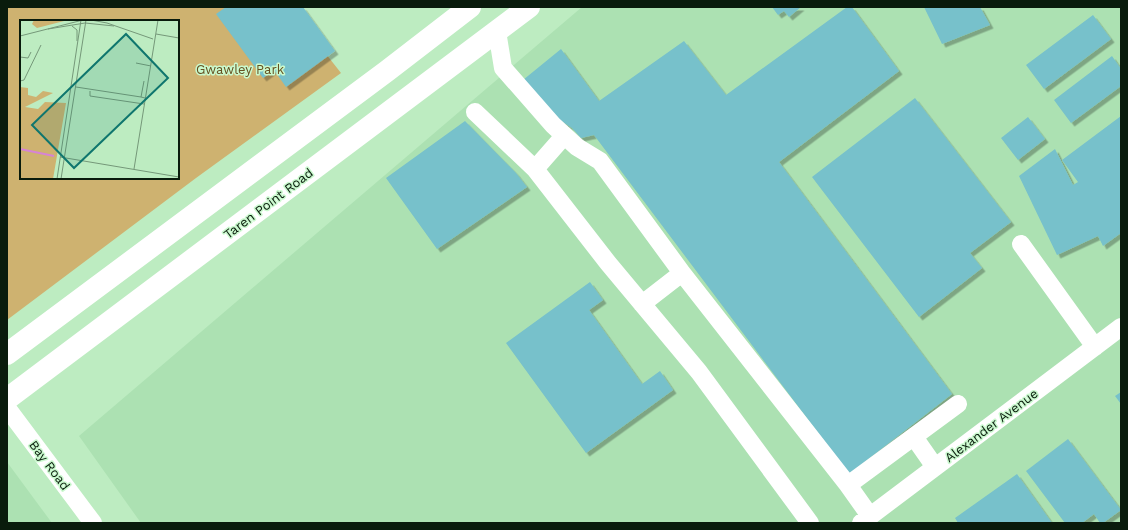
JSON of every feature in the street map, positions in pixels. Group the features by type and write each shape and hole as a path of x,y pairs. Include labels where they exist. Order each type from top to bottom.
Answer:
{"main road":[{"path":"7,354 387,71 470,7"},
{"name":"Taren Point Road","path":"7,399 529,7"}],"street":[{"path":"497,31 503,68 564,136 577,147 600,161 682,273 848,485 866,519"},
{"path":"475,112 535,169 608,263 699,372 810,523"},
{"path":"535,169 564,136"},
{"path":"1020,244 1095,347"},
{"path":"642,304 682,273"},
{"name":"Alexander Avenue","path":"866,519 1121,327"},
{"path":"848,485 958,404"},
{"name":"Bay Road","path":"7,408 93,523"},
{"path":"914,437 935,467"}],"shaded area":[{"path":"582,7 1121,7 1121,523 141,523 79,436"},
{"path":"7,462 35,500 52,523 7,523"}],"green space":[{"name":"Gwawley Park","path":"7,7 289,7 341,73 196,178 7,320"}],"building":[{"path":"226,7 303,7 335,51 286,87 274,70 263,78 216,14"},
{"path":"772,7 801,7 789,17 784,11 778,15"},
{"path":"847,7 852,7 899,71 779,162 952,394 849,474 594,135 581,138 572,128 557,118 523,80 561,49 599,101 684,41 726,95"},
{"path":"924,7 980,7 990,25 942,44"},
{"path":"1093,15 1111,39 1044,89 1026,65"},
{"path":"1112,56 1121,69 1121,86 1071,123 1054,100"},
{"path":"915,98 1011,222 970,253 982,268 919,317 812,177"},
{"path":"1121,116 1121,233 1103,246 1098,236 1057,255 1019,176 1055,149 1073,185 1078,182 1062,160"},
{"path":"1028,117 1045,139 1018,160 1001,138"},
{"path":"465,121 516,173 527,187 437,249 386,178"},
{"path":"590,282 603,300 589,310 642,384 660,371 673,390 586,453 506,343"},
{"path":"1121,392 1121,404 1115,396"},
{"path":"1068,439 1121,510 1103,523 1100,523 1094,514 1082,523 1065,523 1026,471"},
{"path":"1017,474 1052,523 958,523 955,518"}]}
